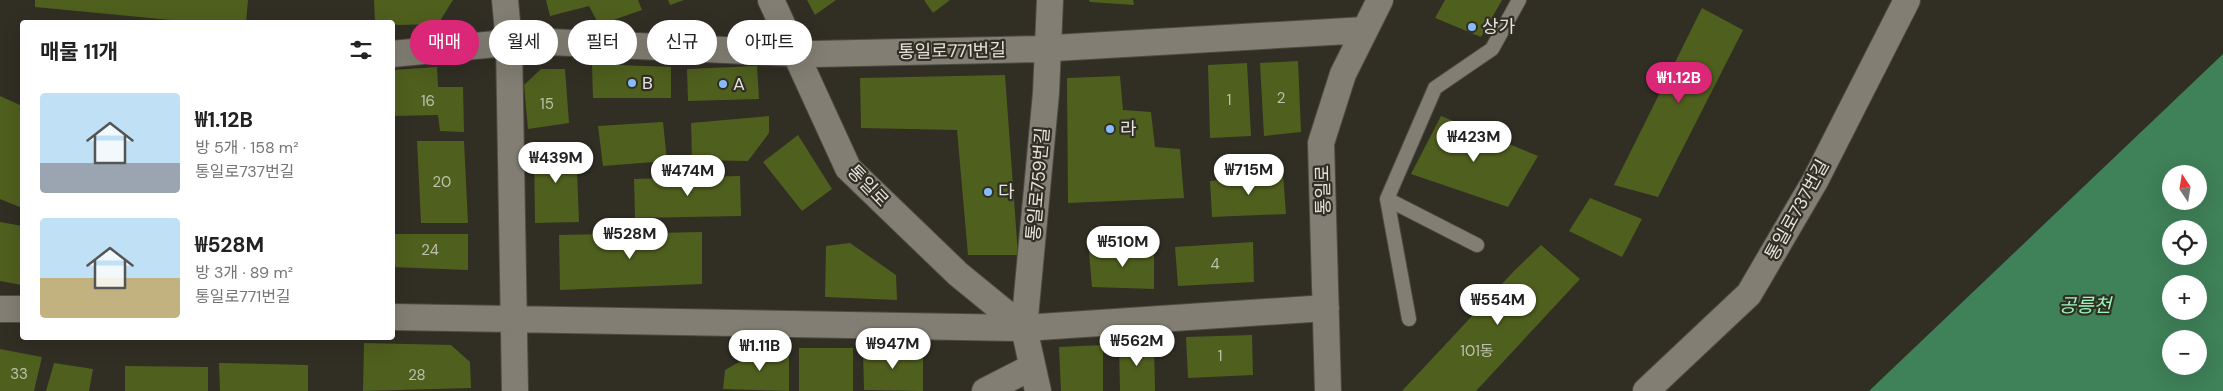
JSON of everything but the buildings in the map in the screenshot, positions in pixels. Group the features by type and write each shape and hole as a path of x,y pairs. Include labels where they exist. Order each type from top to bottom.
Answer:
{"street":[{"path":"505,0 507,20"},
{"name":"통일로","path":"770,0 780,20"},
{"name":"통일로759번길","path":"985,391 1035,379 1024,328 1046,93 1050,0"},
{"name":"통일로","path":"1328,391 1322,143 1343,74 1380,0"},
{"name":"통일로737번길","path":"1646,391 1749,294 1814,181 1907,0"},
{"name":"통일로771번길","path":"812,54 1048,48 1365,30"},
{"name":"통일로771번길","path":"558,43 727,49"},
{"name":"통일로771번길","path":"395,54 489,45"},
{"path":"509,65 515,391"},
{"name":"통일로","path":"801,65 848,168 958,274 1024,328"},
{"path":"395,317 1024,328 1326,308"},
{"path":"0,309 20,309"}],"lane":[{"path":"1409,319 1388,198 1435,88 1492,50 1519,0"},
{"path":"1388,198 1477,245"}],"water":[{"name":"공릉천","path":"2223,54 2223,391 1869,391"}],"place":[{"name":"상가","path":"1472,27"},
{"name":"B","path":"632,83"},
{"name":"A","path":"723,84"},
{"name":"라","path":"1110,129"},
{"name":"다","path":"988,192"}]}
